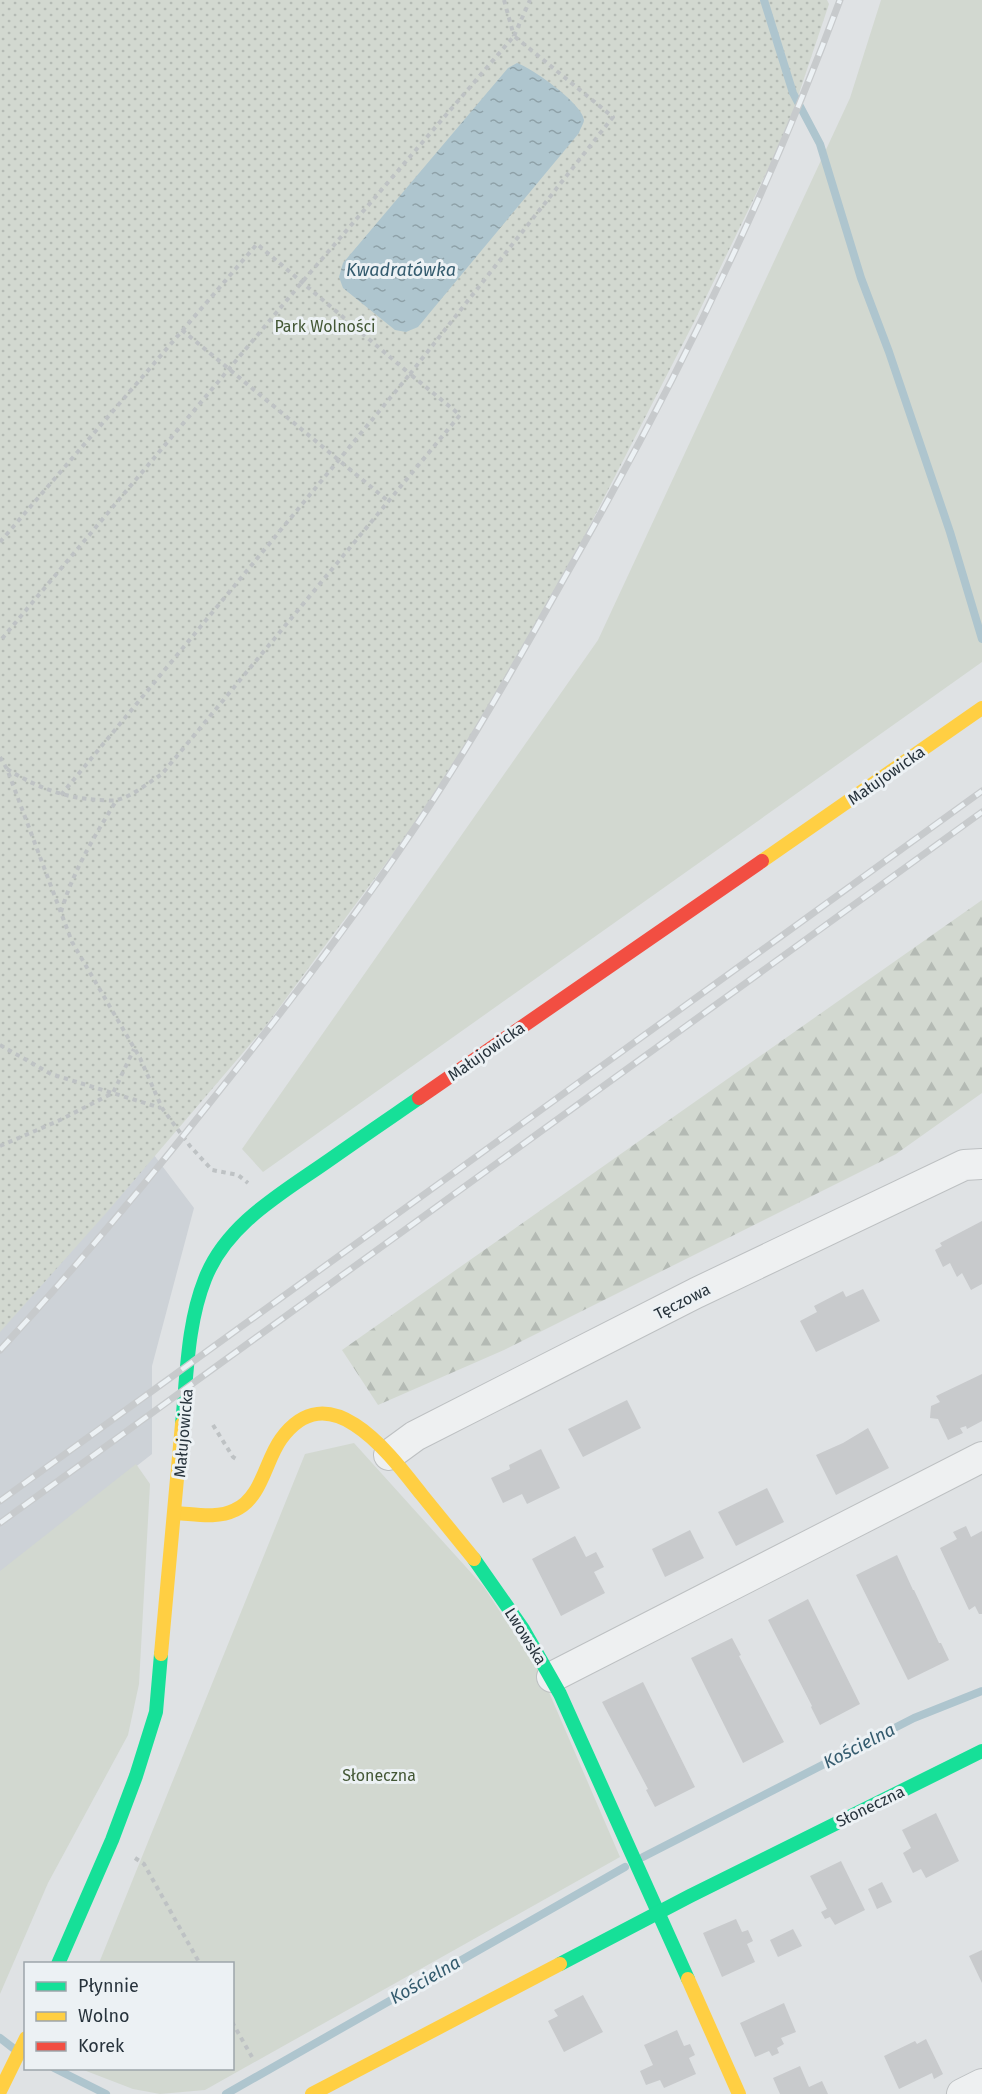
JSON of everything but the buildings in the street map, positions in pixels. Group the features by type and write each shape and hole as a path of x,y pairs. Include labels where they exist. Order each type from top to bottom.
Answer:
{"street":[{"name":"Małujowicka","path":"59,1962 110,1846 146,1751 156,1712 190,1342 204,1277 228,1240 242,1223 267,1203 982,708"},
{"name":"Tęczowa","path":"389,1455 415,1436 696,1293 964,1165 982,1164"},
{"name":"Lwowska","path":"176,1514 222,1515 239,1509 253,1495 273,1450 285,1433 299,1422 319,1413 341,1417 367,1432 389,1455 470,1553 510,1608 552,1677 739,2094"},
{"path":"552,1677 982,1457"},
{"name":"Słoneczna","path":"312,2094 659,1913 982,1751"},
{"path":"5,2094 0,2092 24,2042"},
{"path":"962,2094 982,2084"}],"path":[{"path":"61,795 410,374 613,117 514,36 504,0"},
{"path":"0,641 229,368 514,36 531,0"},
{"path":"0,542 257,244 460,415 162,774 137,791 116,800 85,799 61,795 30,783 7,769"},
{"path":"182,330 388,501"},
{"path":"0,757 7,769 72,942 134,1049 162,1108 190,1146 212,1170 238,1175 267,1203"},
{"path":"61,912 70,883 86,849 116,800"},
{"path":"0,1045 51,1074 162,1108"},
{"path":"0,1146 58,1121 113,1093 134,1049"},
{"path":"128,1853 144,1863 199,1962"},
{"path":"234,2026 252,2057"}],"shaded area":[{"path":"135,1130 194,1208 152,1366 152,1454 0,1573 0,1272"}],"green space":[{"name":"Park Wolności","path":"0,0 827,0 829,4 786,132 694,322 543,617 423,813 265,1027 107,1212 0,1332"},
{"path":"881,0 982,0 982,662 263,1172 242,1149 598,640 850,98"},
{"path":"982,900 982,1093 896,1154 504,1350 378,1405 342,1350"},
{"name":"Słoneczna","path":"354,1443 484,1587 542,1676 620,1857 205,2090 160,2094 133,2089 84,2070 234,2070 234,1962 99,1962 305,1454"},
{"path":"136,1464 150,1484 139,1684 128,1735 48,1883 0,1994 0,1571"}],"water":[{"name":"Kwadratówka","path":"517,63 545,79 575,105 584,120 579,133 418,327 406,332 395,330 343,288 339,277 343,263 508,68"}],"waterway":[{"path":"764,0 793,93 820,144 861,278 889,352 950,532 982,639"},
{"name":"Kościelna","path":"643,1857 914,1718 982,1691"},
{"name":"Kościelna","path":"226,2094 625,1867"},
{"name":"Kościelna","path":"0,2038 13,2048"},
{"name":"Kościelna","path":"58,2070 106,2094"}],"railway":[{"path":"0,1350 132,1199 265,1033 376,884 449,776 508,678 620,479 689,345 754,209 840,0"},
{"path":"0,1501 982,791"},
{"path":"0,1523 982,812"}],"traffic: fast":[{"path":"182,1424 191,1332 199,1296 214,1260 226,1243 240,1227 272,1200 419,1098"},
{"path":"474,1559 523,1629 560,1694 688,1979"},
{"path":"59,1962 112,1840 136,1776 156,1712 161,1654"},
{"path":"560,1964 690,1896 982,1751"}],"traffic: slow":[{"path":"762,861 982,708"},
{"path":"176,1513 206,1515 235,1510 251,1497 281,1439 300,1420 319,1414 339,1417 359,1427 377,1443 474,1559"},
{"path":"161,1654 182,1424"},
{"path":"312,2094 560,1964"},
{"path":"688,1979 739,2094"},
{"path":"0,2091 24,2042"}],"traffic: jam":[{"path":"419,1098 762,861"}]}
